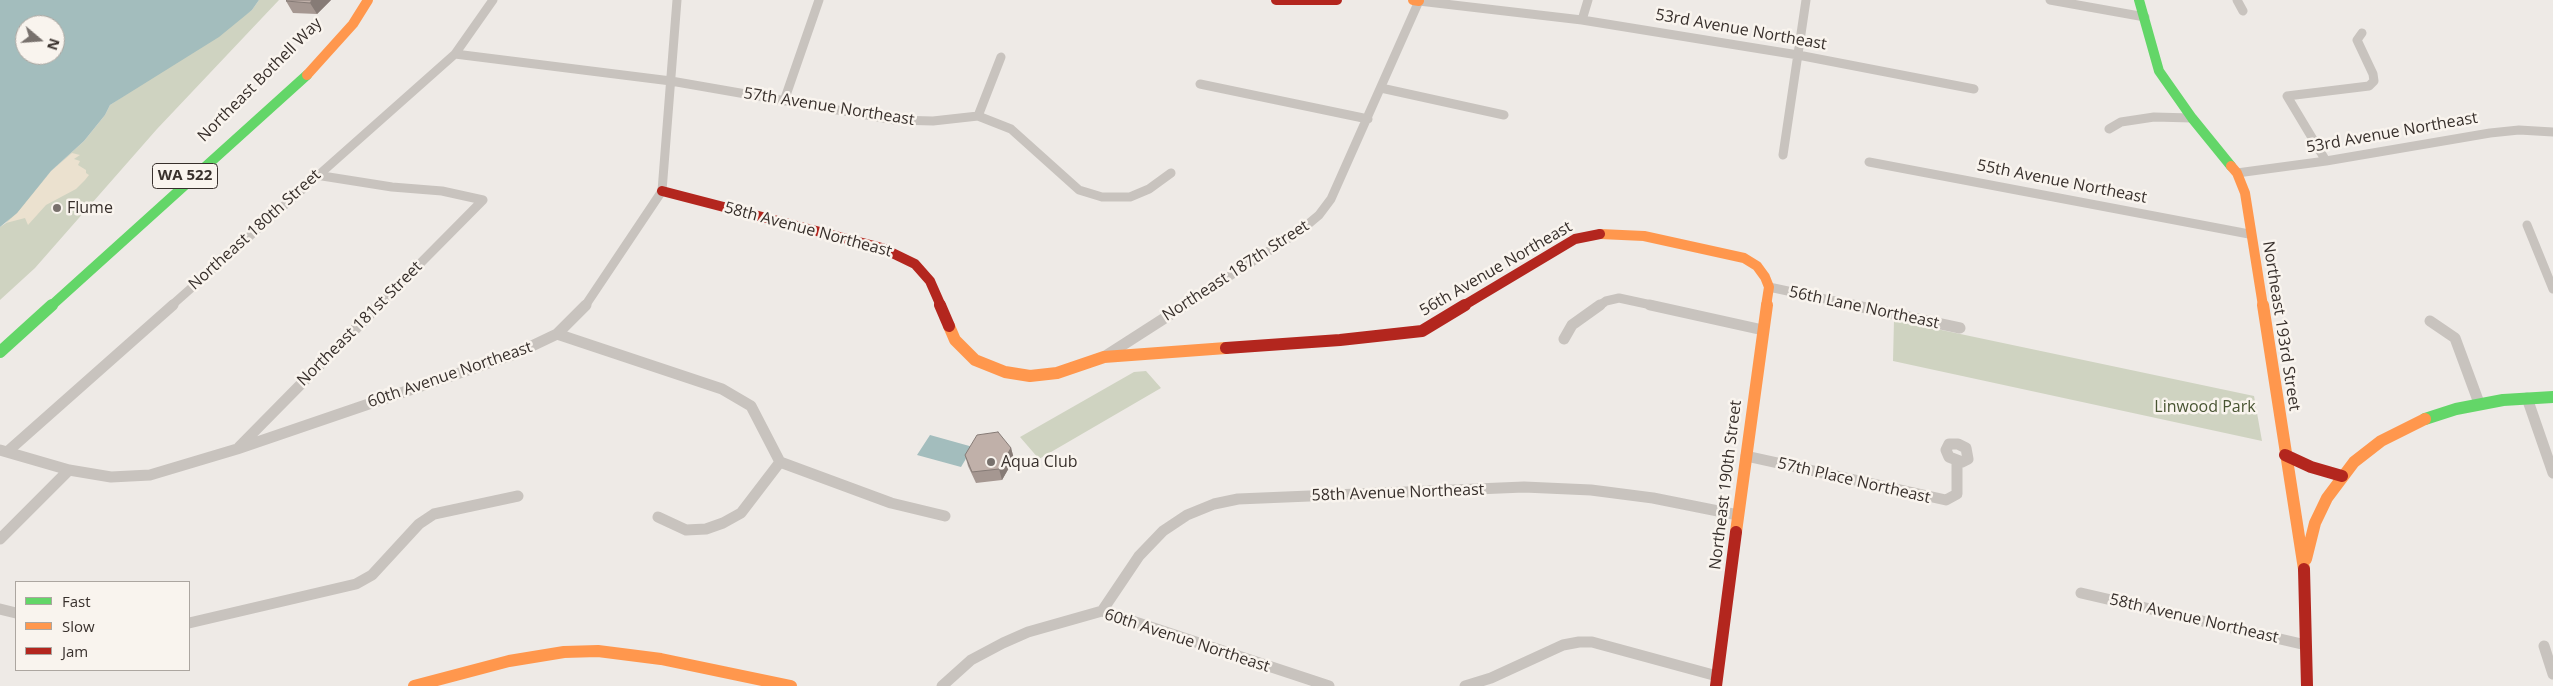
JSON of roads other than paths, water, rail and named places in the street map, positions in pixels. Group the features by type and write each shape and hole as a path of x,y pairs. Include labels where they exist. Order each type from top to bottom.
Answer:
{"street":[{"name":"Northeast Bothell Way","path":"0,337 92,258 241,124 307,60 356,0"},
{"name":"Northeast Bothell Way","path":"0,352 316,66 353,24 368,0"},
{"name":"Northeast 180th Street","path":"4,451 455,54 492,0"},
{"path":"662,192 678,0"},
{"path":"784,101 819,0"},
{"path":"1276,0 1337,0"},
{"name":"53rd Avenue Northeast","path":"1416,0 1582,20 1798,55 1974,89"},
{"name":"Northeast 187th Street","path":"1104,357 1300,231 1319,215 1331,199 1368,119 1416,0"},
{"path":"1582,20 1588,0"},
{"path":"1783,155 1806,0"},
{"path":"2050,0 2145,17"},
{"name":"Northeast 193rd Street","path":"2139,0 2160,71 2192,118 2237,173 2245,192 2249,234 2304,570 2307,686"},
{"path":"2237,0 2243,11"},
{"path":"2326,161 2287,96 2369,86 2374,81 2373,74 2357,40 2362,32"},
{"name":"57th Avenue Northeast","path":"455,54 671,81 895,120 933,121 978,116 1011,129 1079,190 1102,197 1130,198 1149,189 1170,173"},
{"path":"978,116 1001,57"},
{"path":"1200,84 1368,119"},
{"path":"1381,88 1504,115"},
{"path":"2109,129 2121,122 2154,117 2192,118"},
{"name":"53rd Avenue Northeast","path":"2237,173 2326,161 2499,132 2520,130 2553,132"},
{"name":"55th Avenue Northeast","path":"1869,162 2249,234"},
{"name":"Northeast 181st Street","path":"237,448 483,200 442,191 392,187 316,175"},
{"name":"60th Avenue Northeast","path":"4,451 69,470 111,477 150,475 237,448 515,354 557,334 577,316 662,192"},
{"name":"58th Avenue Northeast","path":"662,192 872,246 901,256 915,264 930,281 955,340 975,360 983,365 1005,372 1030,376 1057,373 1104,357"},
{"path":"2527,225 2553,289"},
{"name":"56th Avenue Northeast","path":"1104,357 1340,340 1422,331 1575,239 1595,234 1644,236 1744,258 1757,266 1765,277 1769,288"},
{"name":"56th Lane Northeast","path":"1769,288 1960,328"},
{"name":"Northeast 190th Street","path":"1717,681 1769,288"},
{"path":"1564,339 1572,325 1606,301 1619,298 1763,330"},
{"path":"2430,321 2455,338 2479,404"},
{"path":"557,334 722,389 751,406 780,462 891,503 945,516"},
{"path":"2304,570 2315,523 2326,498 2342,476 2366,452 2393,433 2433,415 2479,404 2553,397"},
{"path":"2527,398 2553,474"},
{"name":"57th Place Northeast","path":"1746,456 1946,500 1957,494 1957,461"},
{"path":"2285,456 2311,467 2342,476"},
{"path":"658,516 686,530 706,529 723,523 741,513 780,462"},
{"path":"0,540 69,470"},
{"name":"58th Avenue Northeast","path":"1102,611 1139,556 1164,531 1187,515 1214,504 1238,499 1534,488 1591,490 1653,498 1738,515"},
{"path":"190,623 356,584 372,575 419,524 434,514 518,496"},
{"name":"58th Avenue Northeast","path":"2081,593 2306,645"},
{"path":"0,609 15,613"},
{"name":"60th Avenue Northeast","path":"942,686 971,660 1003,643 1028,632 1102,611 1329,686"},
{"path":"1465,686 1491,678 1563,645 1579,642 1592,642 1717,681"},
{"path":"2544,646 2553,674"},
{"path":"414,686 509,661 564,652 598,650 662,659 791,686"}],"water":[{"path":"0,0 259,0 252,10 219,37 110,105 105,115 84,141 51,171 17,213 0,227"},
{"path":"930,435 973,447 961,467 917,455"}],"place":[{"name":"Flume","path":"57,208"},
{"name":"Aqua Club","path":"991,462"}],"park label":[{"name":"Linwood Park","path":"2205,407"}]}
